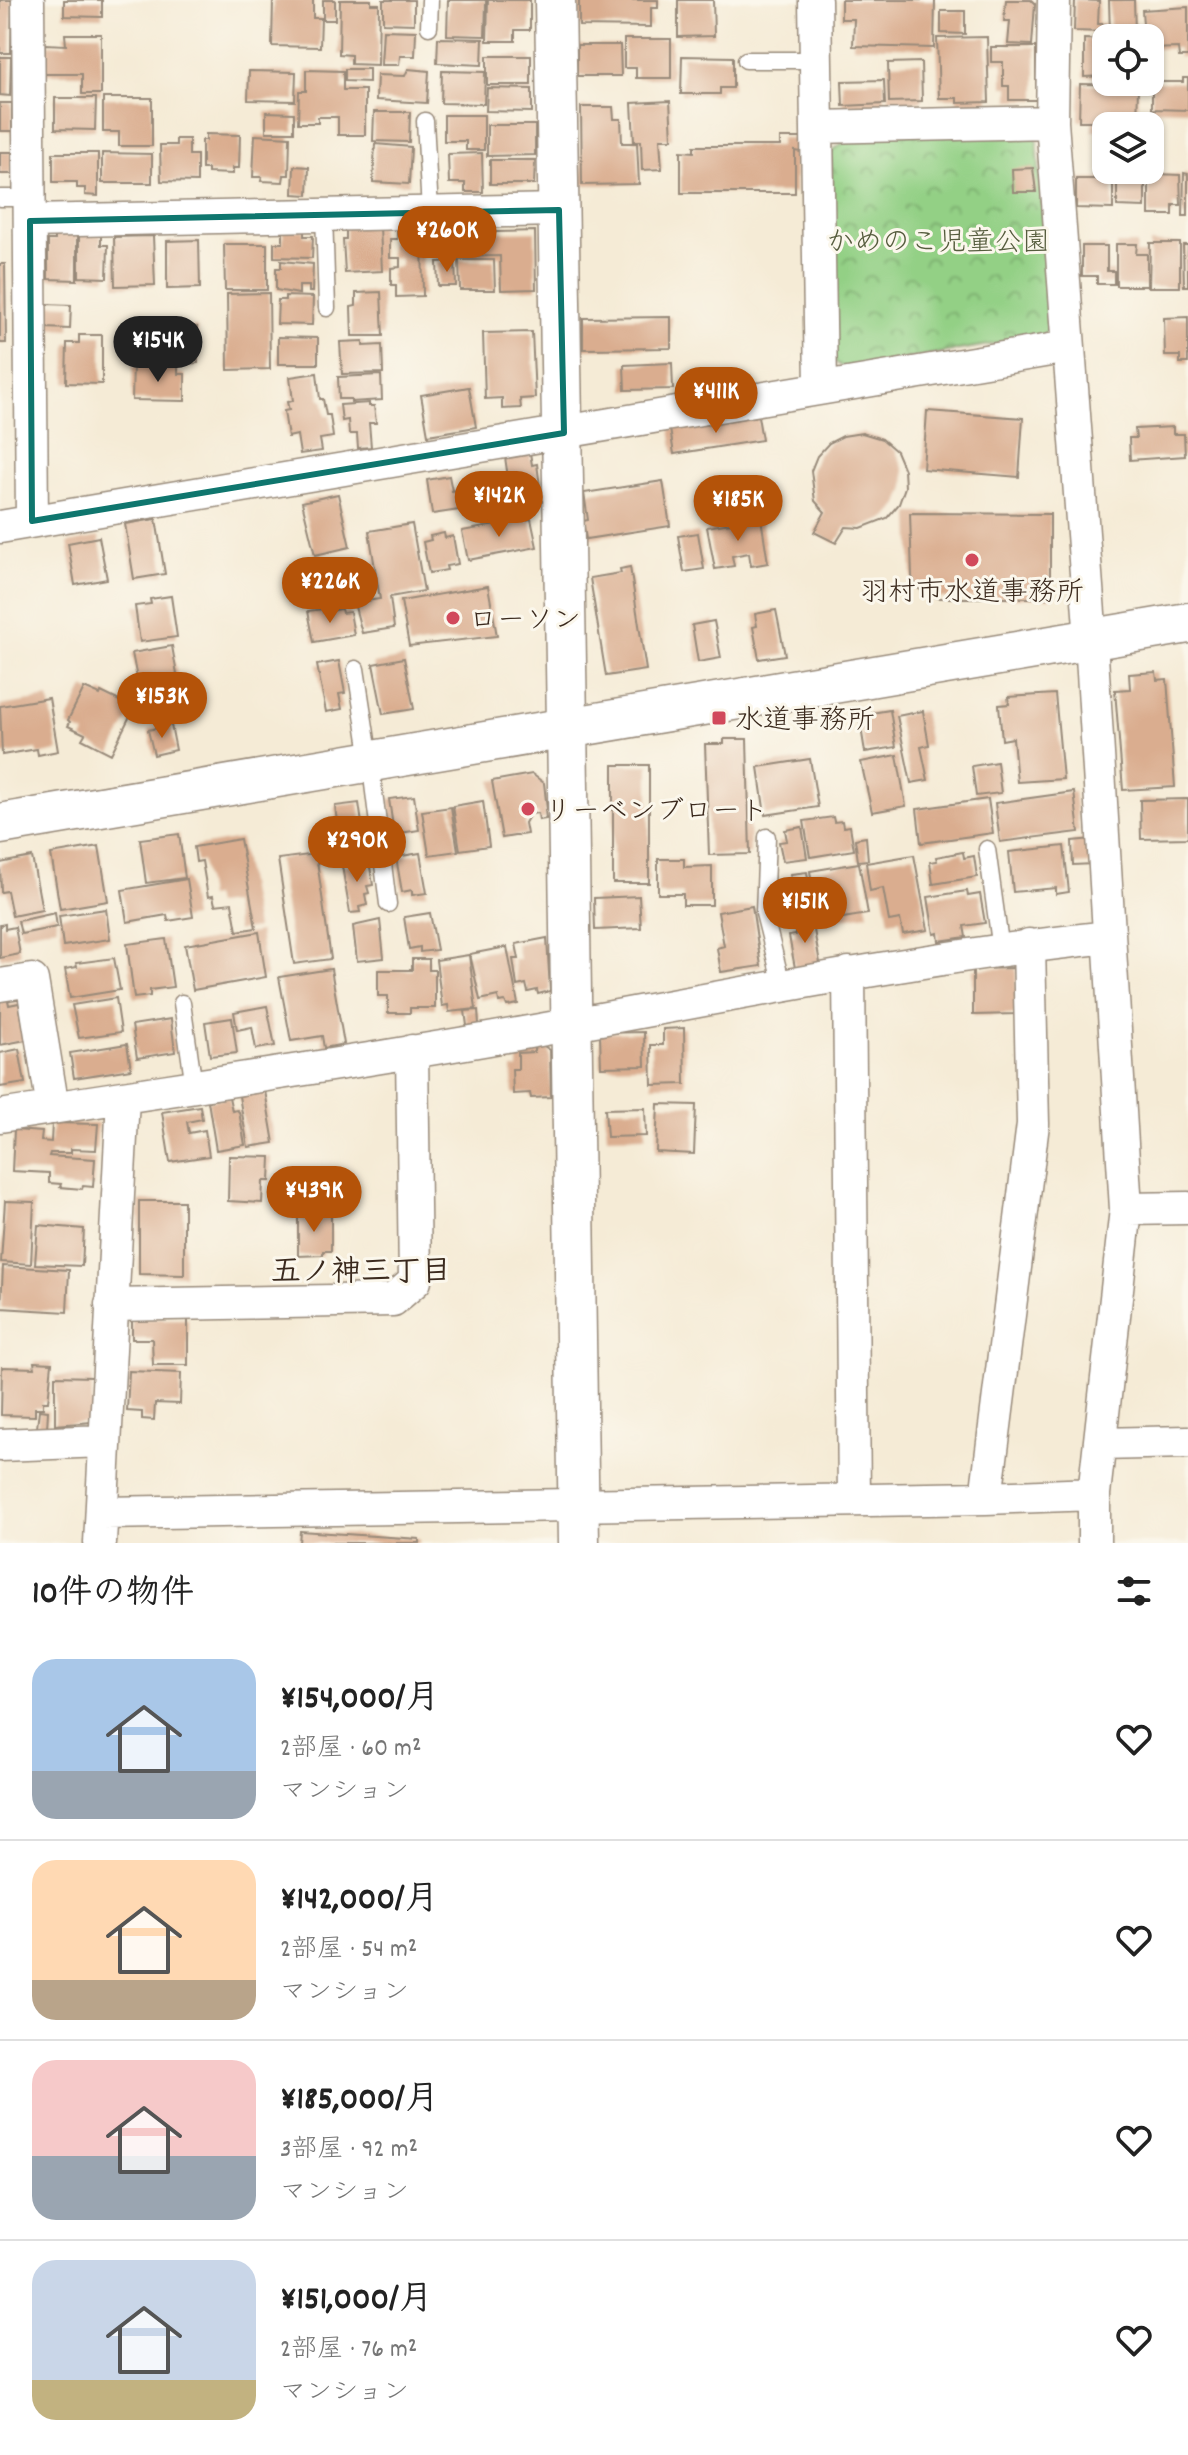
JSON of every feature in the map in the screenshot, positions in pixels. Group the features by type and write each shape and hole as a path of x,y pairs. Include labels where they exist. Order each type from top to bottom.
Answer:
{"street":[{"path":"28,0 20,206 32,521"},
{"path":"555,0 579,1524"},
{"path":"815,0 821,387"},
{"path":"1054,0 1052,122 1091,640 1126,1209 1094,1494 1094,1543"},
{"path":"817,127 1052,122"},
{"path":"20,206 324,213 559,210"},
{"path":"0,527 1068,347"},
{"path":"0,824 1188,623"},
{"path":"0,1116 570,1025 849,973 1109,937"},
{"path":"986,1498 1033,1124 1015,948"},
{"path":"849,973 854,1498"},
{"path":"0,985 32,980 53,1108"},
{"path":"111,1305 393,1300 415,1281 412,1051"},
{"path":"123,1098 101,1528 579,1524 854,1498 1094,1494"},
{"path":"1126,1209 1188,1208"},
{"path":"0,1445 105,1441"},
{"path":"1100,1444 1188,1442"}],"lane":[{"path":"429,27 430,0"},
{"path":"746,60 816,60"},
{"path":"425,121 430,211"},
{"path":"324,213 327,308"},
{"path":"356,669 388,904"},
{"path":"767,837 764,913 782,985"},
{"path":"987,849 1015,948"},
{"path":"182,1003 194,1086"}],"highlighted area":[{"path":"559,210 564,433 32,521 30,221"}],"green space":[{"name":"かめのこ児童公園","path":"1029,131 1037,140 1051,325 1043,336 845,369 834,361 831,152 854,134"}],"building":[{"path":"0,0 12,0 11,53 0,53"},
{"path":"64,0 102,0 102,17 64,16"},
{"path":"273,0 313,0 313,18 321,18 320,47 272,46"},
{"path":"323,0 335,0 335,20 323,20"},
{"path":"340,0 371,0 371,4 379,4 378,65 351,64 351,55 339,54"},
{"path":"383,0 414,0 414,24 383,23"},
{"path":"448,0 486,0 485,36 447,35"},
{"path":"488,0 530,0 530,30 515,30 515,41 487,41"},
{"path":"579,0 658,0 658,8 651,8 651,27 579,26"},
{"path":"678,0 713,0 714,36 678,37"},
{"path":"841,0 935,0 934,48 853,46 854,19 841,19"},
{"path":"1006,0 1031,0 1035,4 1032,45 1008,44 1010,21 1004,21"},
{"path":"1075,0 1099,1 1098,24 1092,24 1092,32 1074,31"},
{"path":"1109,0 1134,0 1135,24 1110,24"},
{"path":"1188,7 1188,57 1179,57 1178,48 1164,48 1164,24 1143,24 1142,10"},
{"path":"941,11 965,11 965,34 941,33"},
{"path":"383,30 416,31 415,56 400,56 399,65 381,65"},
{"path":"65,34 101,34 101,94 82,94 82,74 45,74 45,44 66,45"},
{"path":"987,37 989,102 957,103 957,98 939,98 937,38"},
{"path":"438,38 483,39 482,65 437,63"},
{"path":"624,39 671,39 671,78 636,78 636,68 624,68"},
{"path":"1084,39 1092,39 1092,77 1084,77"},
{"path":"577,45 620,45 621,76 577,76"},
{"path":"991,47 1036,47 1036,100 1009,100 1009,86 1003,86 1003,62 991,62"},
{"path":"487,56 531,56 531,85 487,85"},
{"path":"682,56 733,57 733,88 720,88 720,94 681,94"},
{"path":"0,57 11,57 10,96 0,95"},
{"path":"921,62 922,101 889,102 888,63"},
{"path":"345,69 369,69 369,82 345,81"},
{"path":"408,69 429,71 427,103 376,100 377,75 405,76"},
{"path":"306,70 343,71 343,90 365,90 365,135 338,135 338,117 318,117 318,123 298,123 299,91 306,91"},
{"path":"249,71 296,72 295,101 248,100"},
{"path":"442,71 485,72 484,104 441,103"},
{"path":"1183,78 1188,78 1188,110 1152,109 1152,96 1164,96 1164,82 1183,82"},
{"path":"884,80 885,104 843,106 842,81"},
{"path":"1080,84 1092,84 1092,96 1138,96 1137,112 1092,112 1092,121 1079,121"},
{"path":"487,88 532,89 532,112 486,111"},
{"path":"55,98 96,98 95,130 55,129"},
{"path":"103,98 152,98 152,146 119,146 119,132 103,132"},
{"path":"670,101 672,139 660,139 662,169 642,170 641,141 634,141 632,103"},
{"path":"0,103 12,103 12,131 0,131"},
{"path":"581,107 613,107 614,119 621,119 622,143 637,143 639,184 582,185"},
{"path":"266,112 294,113 294,132 266,132"},
{"path":"374,112 410,112 409,142 373,141"},
{"path":"444,115 484,115 484,150 466,150 466,141 444,141"},
{"path":"487,125 535,125 535,155 487,156"},
{"path":"206,134 240,135 239,168 233,168 233,174 208,173 208,169 202,169 202,140 206,140"},
{"path":"255,135 290,137 289,175 284,175 283,182 261,181 262,177 253,177"},
{"path":"780,138 801,138 801,152 795,151 795,193 681,193 681,151 694,152 694,146 780,146"},
{"path":"176,139 189,139 189,155 197,155 197,182 161,181 160,145 176,145"},
{"path":"375,144 411,147 409,184 373,182"},
{"path":"0,152 12,152 12,174 0,174"},
{"path":"53,153 98,153 98,196 85,195 85,188 77,188 77,182 53,182"},
{"path":"102,153 152,154 152,183 102,183"},
{"path":"482,153 483,192 465,192 465,183 449,183 448,154"},
{"path":"490,160 535,160 534,184 490,184"},
{"path":"294,166 309,167 308,195 293,194"},
{"path":"1033,168 1036,192 1013,192 1012,169"},
{"path":"1184,173 1188,174 1188,216 1183,216"},
{"path":"1164,174 1180,175 1181,205 1173,205 1173,215 1149,215 1149,184 1164,184"},
{"path":"1076,179 1092,179 1092,184 1113,184 1113,209 1076,208"},
{"path":"1117,184 1145,184 1145,207 1117,206"},
{"path":"380,226 382,271 345,273 343,239 346,239 346,228"},
{"path":"397,227 422,227 423,296 396,297 396,285 391,285 391,268 400,267 400,258 390,258 390,239 397,239"},
{"path":"283,230 304,230 304,236 313,236 312,258 274,257 274,243 283,243"},
{"path":"535,231 536,289 501,290 500,256 453,257 453,233"},
{"path":"55,235 77,235 77,280 48,279 48,240 55,240"},
{"path":"79,235 101,235 101,245 108,245 107,278 79,277"},
{"path":"153,236 155,285 115,286 114,237"},
{"path":"199,240 200,288 167,289 167,241"},
{"path":"1150,243 1180,243 1180,287 1149,287"},
{"path":"224,244 267,244 267,290 225,290"},
{"path":"1116,244 1137,244 1136,254 1147,254 1147,286 1116,286"},
{"path":"1183,245 1188,245 1188,286 1184,286"},
{"path":"1082,246 1107,246 1107,271 1114,271 1114,284 1097,284 1097,276 1082,276"},
{"path":"459,260 494,260 495,290 460,290"},
{"path":"281,261 313,264 312,292 309,292 309,286 299,286 299,294 276,290 276,268 281,268"},
{"path":"455,261 456,286 438,286 437,262"},
{"path":"0,264 5,264 6,343 0,343"},
{"path":"381,292 383,336 352,336 351,307 356,306 356,293"},
{"path":"269,293 270,369 228,370 227,294"},
{"path":"285,296 313,297 312,325 277,324 278,300 285,300"},
{"path":"46,304 71,305 70,329 44,328"},
{"path":"671,317 671,348 583,349 583,318"},
{"path":"1188,317 1188,363 1180,363 1180,356 1165,356 1164,318"},
{"path":"197,327 198,363 180,364 180,356 150,357 149,328"},
{"path":"532,332 535,398 520,399 521,408 502,409 502,398 485,399 483,333"},
{"path":"79,335 102,335 102,384 66,383 67,343 79,343"},
{"path":"278,337 318,338 318,364 278,364"},
{"path":"363,341 363,346 382,345 383,373 342,374 340,342"},
{"path":"672,363 673,389 625,390 624,365"},
{"path":"133,366 178,367 178,374 185,374 185,401 132,400"},
{"path":"317,373 320,399 323,399 326,415 330,415 333,437 320,439 322,451 300,454 297,435 288,437 284,411 289,410 287,402 293,401 290,377"},
{"path":"381,375 382,400 351,402 351,399 339,399 338,377"},
{"path":"469,387 476,427 428,435 421,395"},
{"path":"369,403 369,406 374,406 376,423 369,423 371,447 358,448 357,434 349,434 348,420 342,421 340,405"},
{"path":"927,411 1023,418 1019,477 923,469"},
{"path":"758,416 762,440 674,454 670,429"},
{"path":"1173,427 1173,434 1184,434 1185,456 1130,460 1129,438 1136,438 1135,429"},
{"path":"862,433 882,439 896,451 904,470 905,487 899,504 887,518 861,528 846,527 836,543 814,532 825,512 815,501 811,471 817,456 829,443 843,436"},
{"path":"530,453 532,465 537,464 540,486 510,491 505,457"},
{"path":"449,476 452,491 462,489 466,509 432,514 427,480"},
{"path":"663,481 670,526 586,539 583,521 588,520 584,493"},
{"path":"491,482 491,486 503,484 507,510 474,516 469,486"},
{"path":"338,494 350,547 315,555 302,502"},
{"path":"910,513 1050,514 1050,598 938,598 927,595 918,588 912,577"},
{"path":"761,518 768,563 751,566 749,553 732,556 734,566 715,569 707,527"},
{"path":"156,519 165,574 134,579 125,524"},
{"path":"531,519 537,547 468,560 462,531"},
{"path":"412,524 424,591 390,597 394,628 362,633 354,603 380,599 369,531"},
{"path":"444,533 445,538 453,536 458,564 446,566 447,570 429,573 423,542 431,540 430,536"},
{"path":"698,533 704,569 684,572 678,536"},
{"path":"99,537 107,579 75,585 68,543"},
{"path":"630,567 646,670 606,676 590,578 621,573 620,569"},
{"path":"488,586 497,636 409,646 401,601"},
{"path":"171,596 177,637 140,642 135,606 151,604 150,599"},
{"path":"323,609 323,612 341,609 342,613 350,612 354,635 314,642 308,611"},
{"path":"776,610 785,655 759,659 753,627 757,626 755,614"},
{"path":"714,621 721,658 698,662 692,625"},
{"path":"172,646 183,709 167,712 166,705 143,709 132,653"},
{"path":"404,658 414,709 383,714 373,664"},
{"path":"339,661 345,693 339,694 342,709 326,712 317,665"},
{"path":"1156,672 1157,680 1167,679 1175,787 1123,790 1115,690 1130,689 1129,674"},
{"path":"84,688 100,695 101,692 134,708 111,754 82,739 85,734 68,726"},
{"path":"1055,694 1063,779 1017,782 1013,738 1002,740 999,705 1009,704 1008,697"},
{"path":"49,698 58,751 38,755 37,749 2,755 0,706"},
{"path":"890,710 896,747 865,752 859,715"},
{"path":"923,711 929,745 921,747 928,780 911,783 897,716"},
{"path":"171,725 176,750 154,755 148,730"},
{"path":"724,739 747,739 750,854 709,855 705,744 724,744"},
{"path":"897,755 906,806 872,812 861,762"},
{"path":"810,759 818,807 765,815 758,767"},
{"path":"997,762 1001,793 976,796 972,766"},
{"path":"613,765 649,765 649,883 613,883"},
{"path":"532,774 544,783 546,819 539,820 538,813 530,814 525,823 527,834 502,838 492,781"},
{"path":"1074,792 1079,832 1000,842 995,803"},
{"path":"414,796 419,830 394,834 389,799"},
{"path":"988,799 993,833 921,843 917,809"},
{"path":"1188,799 1188,838 1141,839 1140,800"},
{"path":"483,801 489,846 460,850 453,806"},
{"path":"359,803 366,851 341,854 335,806"},
{"path":"451,807 458,851 429,855 422,811"},
{"path":"833,817 834,822 842,821 843,827 850,826 854,850 810,857 804,821"},
{"path":"802,827 807,858 783,861 779,842 787,841 785,830"},
{"path":"179,834 185,878 146,883 140,839"},
{"path":"866,837 868,860 858,861 855,839"},
{"path":"240,839 256,928 237,931 232,903 215,905 213,896 208,897 202,861 196,862 194,847"},
{"path":"1093,839 1094,864 1073,865 1072,841"},
{"path":"99,846 108,901 60,909 51,854"},
{"path":"1064,846 1069,892 1056,894 1056,888 1013,892 1009,852"},
{"path":"963,852 964,858 974,856 977,877 933,884 930,862 937,861 936,857"},
{"path":"420,853 427,893 412,895 412,890 402,892 396,857"},
{"path":"316,854 331,959 294,964 278,859"},
{"path":"914,855 928,930 903,934 900,919 889,921 883,888 870,891 866,863"},
{"path":"32,857 42,910 12,916 7,891 1,892 0,863"},
{"path":"658,859 684,859 684,867 712,866 712,905 683,905 683,894 658,894"},
{"path":"369,861 373,885 367,886 367,905 359,907 360,912 350,913 342,866"},
{"path":"859,863 868,914 818,922 810,871"},
{"path":"807,872 813,915 786,919 781,887 789,886 791,874"},
{"path":"187,879 193,917 168,921 167,915 127,922 122,890"},
{"path":"967,891 968,896 980,894 985,923 964,926 966,937 939,941 938,933 934,934 928,897"},
{"path":"639,896 641,928 595,930 594,898"},
{"path":"752,906 761,966 721,972 717,948 724,946 718,912"},
{"path":"106,909 110,939 63,946 59,916"},
{"path":"55,913 57,927 21,934 18,921"},
{"path":"430,913 437,950 420,952 420,947 409,949 404,917"},
{"path":"812,919 820,963 795,968 789,936 796,935 794,926 800,925 799,921"},
{"path":"380,920 384,958 357,961 353,926"},
{"path":"5,924 5,929 15,927 20,954 0,958 0,925"},
{"path":"259,932 266,977 193,990 185,945"},
{"path":"547,938 550,991 538,994 537,990 528,992 526,984 517,986 513,959 519,959 516,944"},
{"path":"166,939 173,987 150,990 150,996 134,998 127,944"},
{"path":"507,947 518,1004 507,1006 505,1001 499,1002 498,996 480,1000 470,954"},
{"path":"469,955 476,1009 449,1012 448,1005 442,1006 436,960"},
{"path":"114,958 120,990 70,998 65,969 77,967 76,963"},
{"path":"412,959 429,959 429,970 435,970 435,1008 410,1008 410,1013 388,1013 388,996 378,996 378,970 412,970"},
{"path":"1016,968 1017,1014 973,1015 973,969"},
{"path":"331,969 344,1044 324,1048 322,1036 291,1041 279,977"},
{"path":"116,998 121,1032 79,1038 72,1005"},
{"path":"8,1000 9,1005 19,1003 26,1040 0,1045 0,1001"},
{"path":"267,1006 275,1046 256,1049 252,1027 237,1030 234,1012"},
{"path":"478,1010 479,1025 467,1026 465,1011"},
{"path":"232,1018 237,1053 210,1056 205,1022"},
{"path":"171,1019 175,1052 137,1058 132,1025"},
{"path":"684,1028 685,1084 652,1085 651,1045 663,1045 663,1029"},
{"path":"644,1032 645,1066 601,1067 600,1033"},
{"path":"127,1044 131,1069 74,1078 70,1053"},
{"path":"534,1045 550,1050 551,1097 531,1098 530,1093 513,1094 512,1069 518,1069 518,1053 534,1052"},
{"path":"19,1049 25,1083 0,1087 0,1053"},
{"path":"265,1091 274,1143 248,1147 239,1096"},
{"path":"229,1097 232,1111 239,1112 245,1145 216,1150 208,1101"},
{"path":"658,1104 696,1105 694,1154 656,1152"},
{"path":"200,1106 202,1119 187,1122 189,1133 205,1130 209,1156 170,1162 162,1112"},
{"path":"645,1108 646,1136 607,1137 605,1109"},
{"path":"52,1123 98,1124 96,1150 71,1149 71,1153 50,1153 49,1156 95,1159 93,1187 60,1187 61,1184 49,1183 49,1173 12,1171 14,1130 42,1132 41,1141 51,1142"},
{"path":"229,1156 271,1157 270,1181 263,1181 262,1203 228,1201"},
{"path":"5,1201 34,1202 31,1264 1,1262"},
{"path":"139,1201 184,1201 184,1275 139,1274"},
{"path":"298,1214 331,1214 331,1251 323,1251 323,1255 298,1256"},
{"path":"38,1225 84,1229 82,1266 35,1264"},
{"path":"3,1266 69,1270 67,1312 1,1308"},
{"path":"132,1319 188,1319 188,1365 153,1365 152,1339 132,1339"},
{"path":"34,1362 52,1363 48,1402 43,1402 43,1408 35,1408 35,1416 1,1415 2,1367 35,1368"},
{"path":"129,1371 181,1373 180,1404 155,1403 154,1420 142,1419 142,1412 127,1411"},
{"path":"55,1376 92,1377 92,1422 55,1425"},
{"path":"39,1410 48,1411 47,1429 37,1428"},
{"path":"300,1531 419,1539 419,1543 299,1543"}],"place":[{"name":"羽村市水道事務所","path":"972,560"},
{"name":"ローソン","path":"453,618"},
{"name":"水道事務所","path":"719,718"},
{"name":"リーベンブロート","path":"528,809"}],"district":[{"name":"五ノ神三丁目","path":"361,1270"}]}
